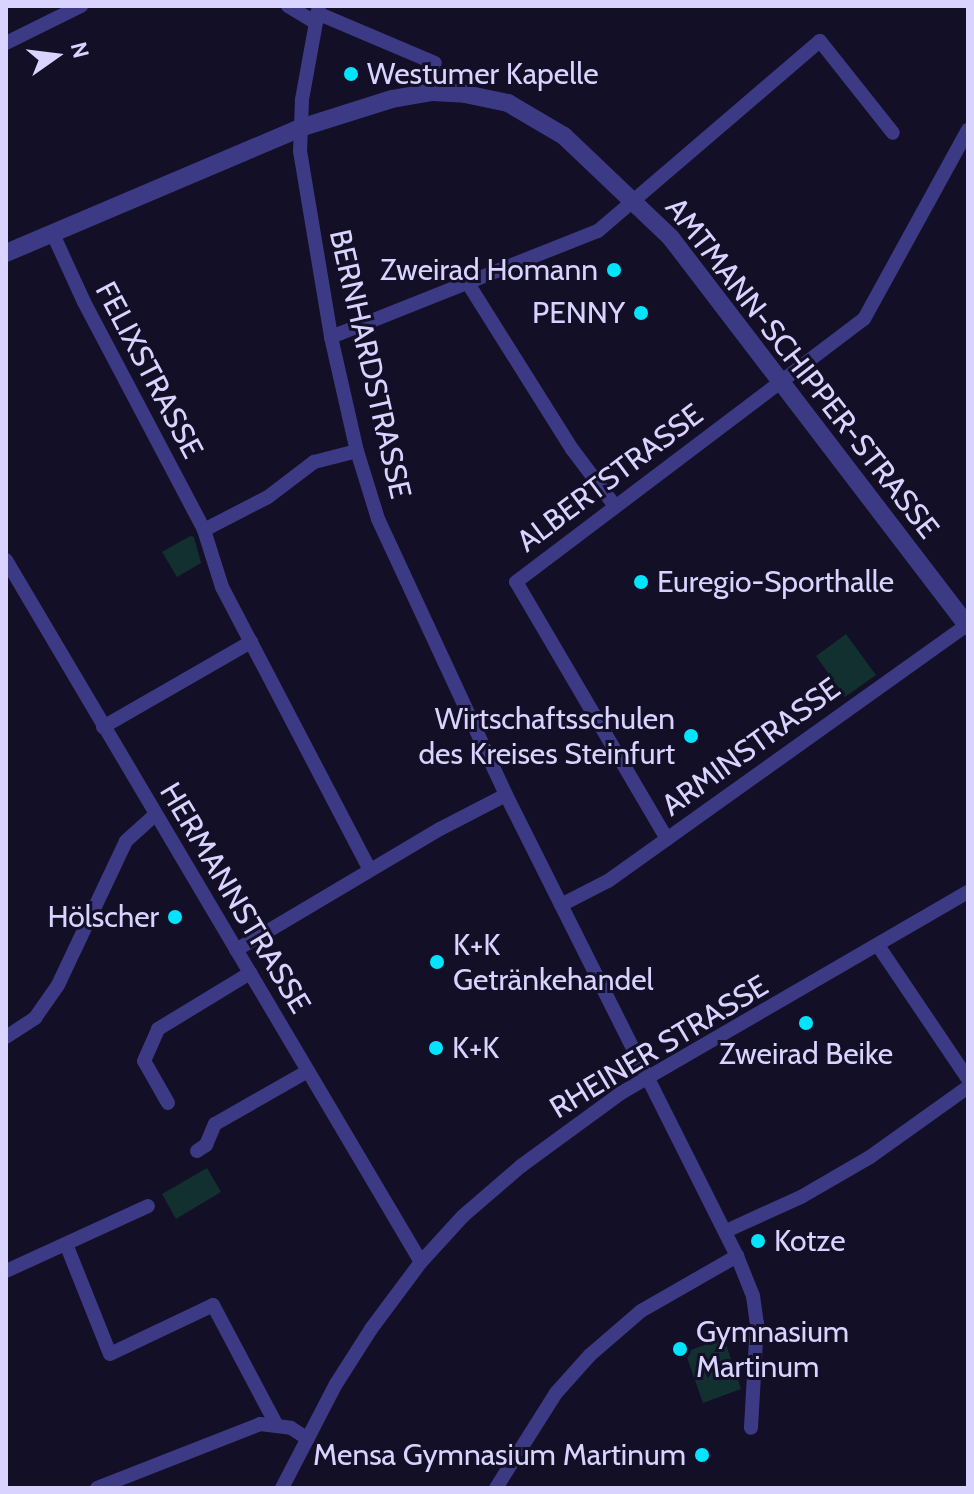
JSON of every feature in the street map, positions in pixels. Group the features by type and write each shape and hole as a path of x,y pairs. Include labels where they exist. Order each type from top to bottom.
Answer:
{"street":[{"path":"6,43 81,6"},
{"path":"288,6 317,14 435,63"},
{"name":"BERNHARDSTRASSE","path":"317,14 300,128 300,151 331,337 357,451 378,519 506,795 646,1080 737,1256 753,1296 757,1323 751,1428"},
{"path":"331,337 469,285 598,231 820,41 893,133"},
{"name":"AMTMANN-SCHIPPER-STRASSE","path":"6,253 300,128 392,99 432,92 484,97 508,103 537,117 564,136 671,238 782,379 967,626"},
{"name":"ALBERTSTRASSE","path":"667,839 516,582 864,319 968,130"},
{"name":"FELIXSTRASSE","path":"52,232 84,302 204,530 222,587 370,870"},
{"path":"469,285 572,449 615,506"},
{"path":"204,530 268,497 314,462 357,451"},
{"name":"HERMANNSTRASSE","path":"6,560 421,1262"},
{"name":"ARMINSTRASSE","path":"561,905 608,881 967,626"},
{"path":"103,727 251,642"},
{"path":"236,950 370,870 506,795"},
{"path":"6,1037 35,1018 58,985 126,841 155,815"},
{"name":"RHEINER STRASSE","path":"282,1488 345,1369 421,1262 463,1216 521,1166 621,1093 879,947 968,892"},
{"path":"879,947 968,1079"},
{"path":"168,1103 144,1061 158,1029 250,973"},
{"path":"197,1151 206,1145 215,1124 308,1071"},
{"path":"726,1231 801,1197 870,1157 968,1087"},
{"path":"6,1271 148,1206"},
{"path":"66,1244 110,1354 213,1305 277,1426"},
{"path":"496,1488 556,1393 601,1344 641,1311 737,1256"},
{"path":"97,1488 260,1424 291,1428 308,1439"}],"green space":[{"path":"190,536 194,537 201,563 177,577 162,552"},
{"path":"846,634 876,675 845,697 816,656"},
{"path":"207,1168 221,1192 176,1219 162,1194"},
{"path":"724,1338 741,1389 703,1403 685,1352"}],"place":[{"name":"Westumer Kapelle","path":"351,74"},
{"name":"Zweirad Homann","path":"614,270"},
{"name":"PENNY","path":"641,313"},
{"name":"Euregio-Sporthalle","path":"641,582"},
{"name":"Wirtschaftsschulen des Kreises Steinfurt","path":"691,736"},
{"name":"Hölscher","path":"175,917"},
{"name":"K+K Getränkehandel","path":"437,962"},
{"name":"Zweirad Beike","path":"806,1023"},
{"name":"K+K","path":"436,1048"},
{"name":"Kotze","path":"758,1241"},
{"name":"Gymnasium Martinum","path":"680,1349"},
{"name":"Mensa Gymnasium Martinum","path":"702,1455"}]}
